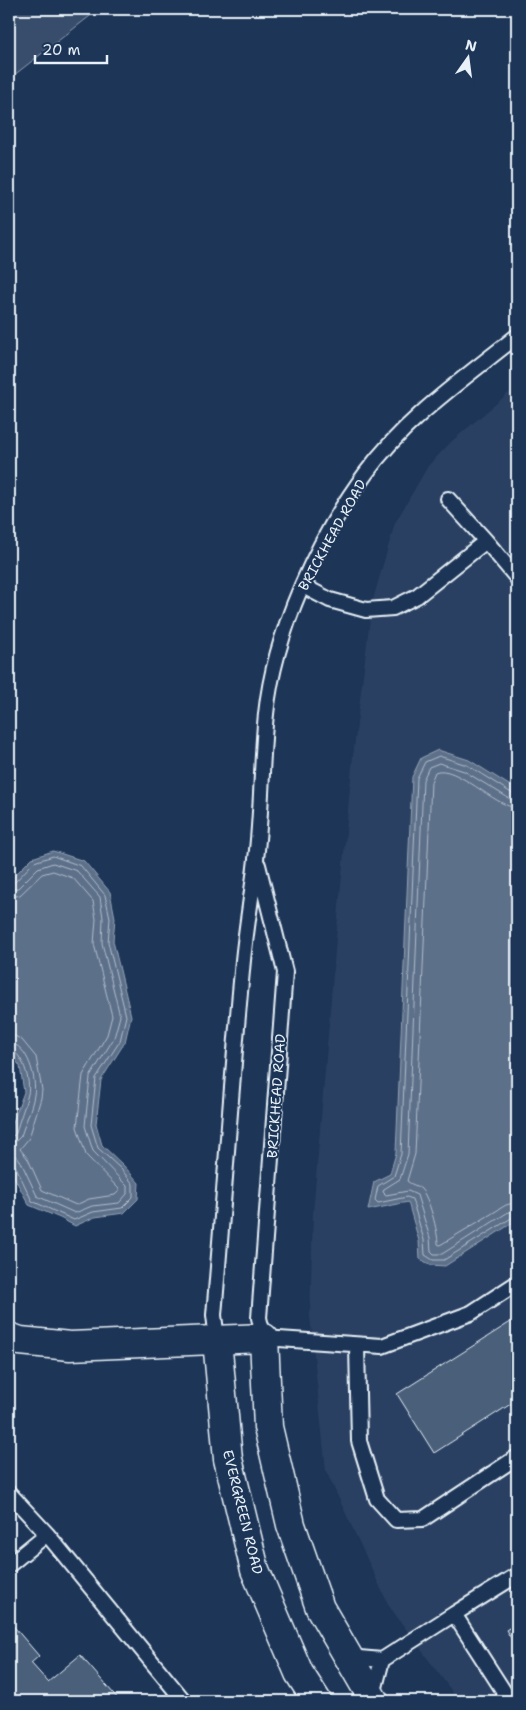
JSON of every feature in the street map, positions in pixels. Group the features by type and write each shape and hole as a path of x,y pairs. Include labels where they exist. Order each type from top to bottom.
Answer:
{"street":[{"path":"9,1337 20,1342 70,1346 264,1338 268,1427 290,1525 320,1608 373,1700"},
{"name":"EVERGREEN ROAD","path":"217,1340 228,1459 255,1570 299,1673 317,1701"}],"lane":[{"name":"BRICKHEAD ROAD","path":"217,1340 214,1315 242,968 256,857 266,712 275,664 292,608 339,516 366,473 404,428 517,336"},
{"path":"448,499 517,578"},
{"path":"303,586 330,600 366,610 392,608 417,596 486,541"},
{"name":"BRICKHEAD ROAD","path":"256,857 285,972 259,1318 264,1338"},
{"path":"264,1338 382,1346 470,1313 517,1284"},
{"path":"357,1345 359,1440 378,1499 396,1520 423,1520 517,1458"},
{"path":"9,1493 47,1534 184,1701"},
{"path":"9,1565 47,1534"},
{"path":"348,1657 382,1660 517,1575"},
{"path":"454,1614 510,1701"},
{"path":"373,1700 382,1660"}],"shaded area":[{"path":"9,9 99,9 9,79"},
{"path":"517,386 517,1701 459,1701 389,1606 326,1471 310,1316 313,1213 353,756 372,603 395,523 428,466 451,442"}],"water":[{"path":"438,750 469,760 517,790 517,1220 445,1266 431,1265 420,1259 419,1241 408,1202 368,1210 374,1182 390,1174 396,1153 412,777 421,758"},
{"path":"53,851 84,861 110,892 115,918 113,941 131,1016 125,1042 101,1080 96,1124 102,1145 139,1183 138,1199 124,1213 95,1217 75,1226 29,1205 12,1173 9,1156 9,1142 13,1122 24,1092 20,1066 9,1052 9,881 32,858"}],"building":[{"path":"517,1318 517,1400 434,1453 397,1394"},
{"path":"9,1621 39,1656 31,1663 48,1682 80,1655 120,1701 9,1701"},
{"path":"517,1623 517,1648 506,1630"}]}
